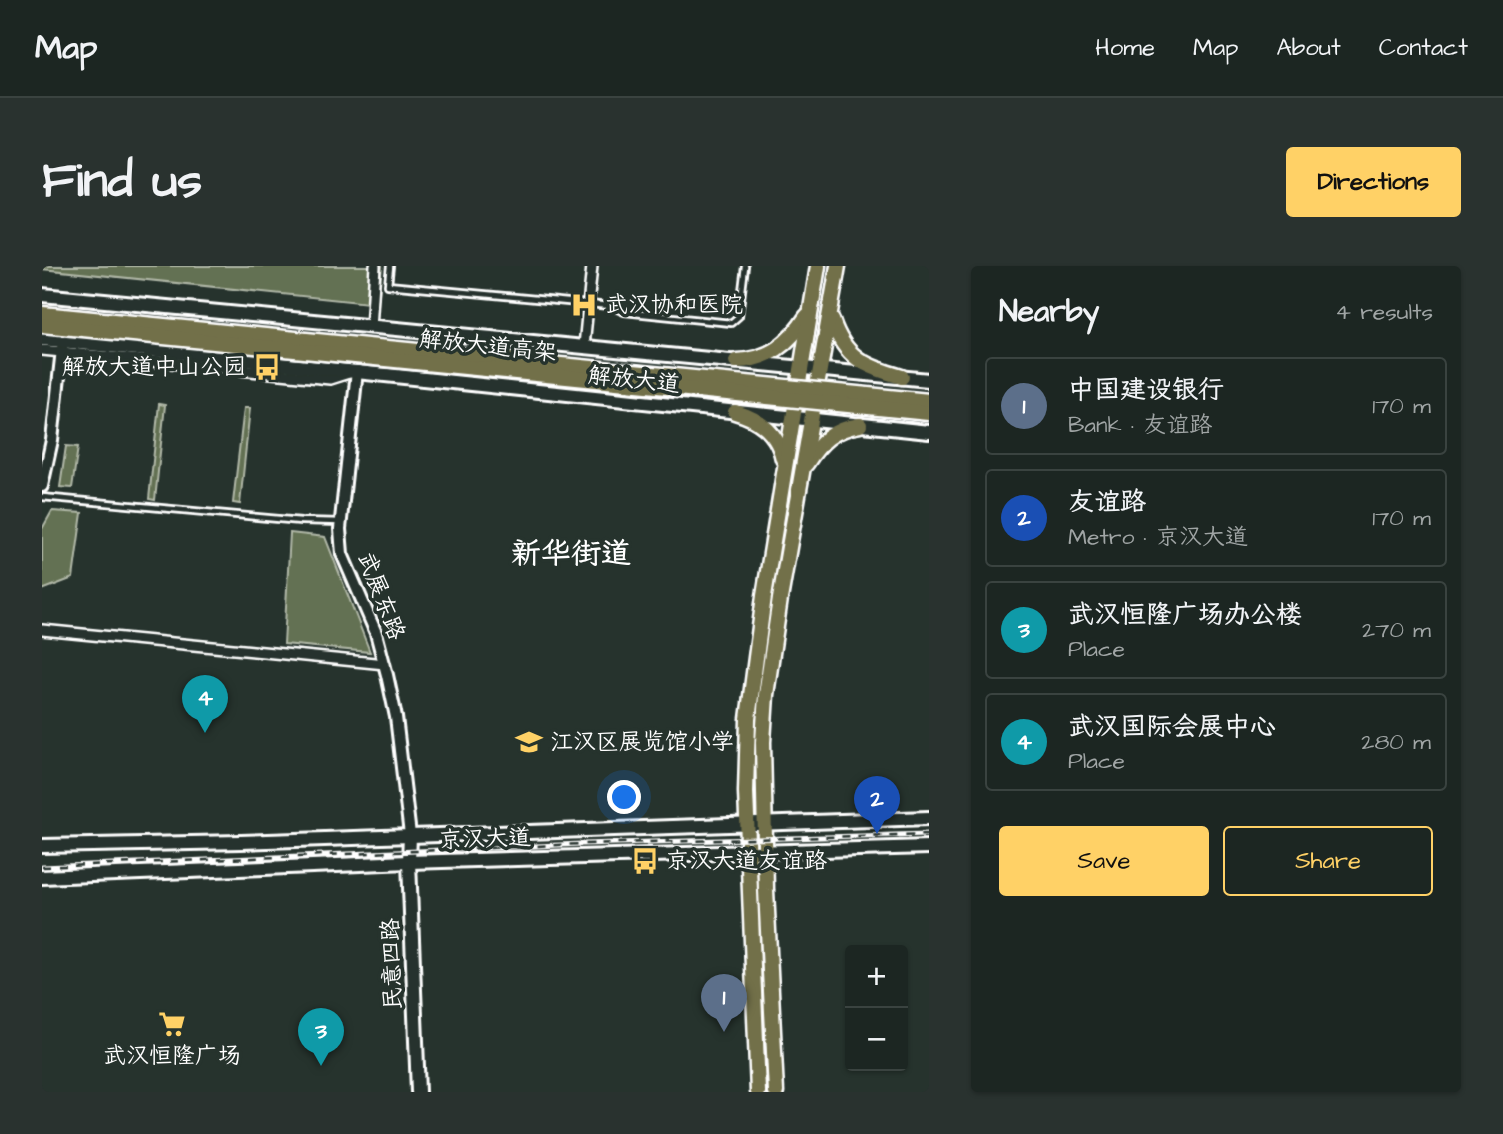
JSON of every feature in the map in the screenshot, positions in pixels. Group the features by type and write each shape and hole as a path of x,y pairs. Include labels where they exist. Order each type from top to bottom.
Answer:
{"main road":[{"path":"758,1092 747,824 750,692 783,471 818,266"},
{"path":"776,1092 762,765 766,695 801,471 838,266"},
{"name":"解放大道","path":"42,295 929,380"},
{"path":"736,361 751,360 776,351 798,329 811,309"},
{"name":"解放大道高架","path":"42,314 929,401"},
{"path":"831,316 845,349 872,369 902,377"},
{"name":"解放大道高架","path":"42,325 929,413"},
{"name":"解放大道","path":"42,339 62,346 357,371 929,432"},
{"path":"735,412 760,422 772,433 779,443 783,471"},
{"path":"801,471 825,439 845,427 860,425"},
{"name":"京汉大道","path":"42,846 242,842 929,818"},
{"name":"民意四路","path":"410,835 418,1092"},
{"name":"京汉大道","path":"42,877 409,862 929,847"}],"street":[{"path":"371,328 375,266"},
{"path":"584,346 592,266"},
{"path":"42,350 62,346 205,370 330,379 357,371"},
{"path":"42,486 52,440 62,346"},
{"name":"武展东路","path":"357,371 341,522 342,554 376,633 385,664 396,717 410,835"},
{"path":"42,630 385,664"}],"lane":[{"path":"390,266 388,285 610,306 624,312 731,323 739,316 745,266"},
{"path":"42,497 301,521 341,522"}],"green space":[{"path":"42,266 382,266 378,304 42,269"},
{"path":"159,404 165,405 155,500 149,499"},
{"path":"244,408 250,408 240,504 233,503"},
{"path":"66,446 78,447 72,488 60,487"},
{"path":"52,511 82,513 73,578 42,590 42,529"},
{"path":"290,533 325,537 370,652 284,644"}],"railway":[{"path":"42,867 582,844 929,834"}],"place":[{"name":"武汉协和医院","path":"584,305"},
{"name":"解放大道中山公园","path":"267,367"},
{"name":"武汉国际会展中心","path":"205,733"},
{"name":"江汉区展览馆小学","path":"529,742"},
{"name":"友谊路","path":"877,834"},
{"name":"京汉大道友谊路","path":"645,861"},
{"name":"武汉恒隆广场","path":"172,1024"},
{"name":"中国建设银行","path":"724,1032"},
{"name":"武汉恒隆广场办公楼","path":"321,1066"}],"district":[{"name":"新华街道","path":"571,554"}]}
